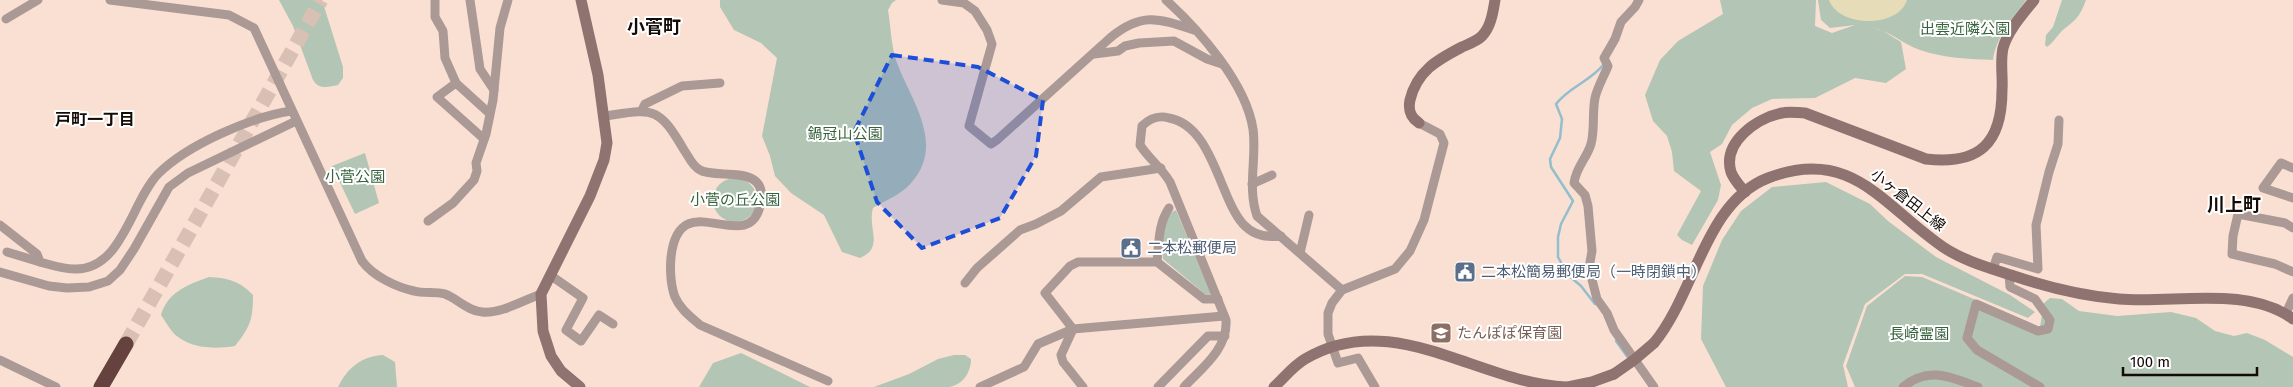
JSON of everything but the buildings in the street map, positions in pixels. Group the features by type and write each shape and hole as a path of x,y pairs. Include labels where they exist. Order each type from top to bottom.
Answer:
{"highway":[{"path":"101,387 126,344"}],"main road":[{"path":"580,387 561,372 551,356 543,331 540,294 590,196 602,168 607,143 605,116 581,0"},
{"path":"1419,123 1412,117 1409,105 1416,82 1428,67 1481,37 1490,23 1495,0"},
{"path":"1745,192 1730,167 1734,148 1745,132 1754,124 1768,116 1784,112 1805,113 1926,159 1944,161 1965,158 1982,149 1995,132 2002,110 2001,64 2007,37 2034,0"},
{"name":"小ヶ倉田上線","path":"1274,387 1304,360 1332,347 1376,341 1398,342 1535,384 1567,387 1592,382 1614,374 1654,343 1670,322 1714,229 1731,204 1765,179 1797,170 1827,170 1860,181 1879,194 1943,247 1969,260 2042,286 2119,299 2223,299 2257,304 2289,316"}],"street":[{"path":"6,18 38,0"},
{"path":"110,0 229,15 254,28 362,261 372,271 388,281 410,290 444,294 466,307 483,312 500,309 540,294"},
{"path":"435,0 435,16 443,31 445,58 456,83 489,113"},
{"path":"470,0 480,69 486,81 494,90"},
{"path":"428,220 447,209 471,186 476,175 476,163 484,139 494,90 500,28 508,0"},
{"path":"942,0 964,2 975,11 987,30 992,44 969,126 991,144 1120,30 1136,21 1154,19 1194,30"},
{"path":"1166,0 1222,64 1241,94 1253,129 1252,184 1254,207 1257,216 1342,290"},
{"path":"1639,0 1621,22 1615,40 1604,58 1606,62 1595,99 1594,131 1590,148 1577,169 1574,182 1585,195 1588,206 1592,251 1589,268 1597,299 1607,313 1614,330 1654,387"},
{"path":"1094,54 1118,51 1125,46 1139,42 1174,41 1207,59 1222,64"},
{"path":"456,83 437,97 484,139"},
{"path":"642,110 645,104 682,86 720,83"},
{"path":"605,116 642,110 659,116 668,122 697,168 712,173 743,175 753,180 760,188 762,195 757,215 744,225 691,223 680,229 676,236 670,260 671,282 676,298 684,311 700,325 828,381"},
{"path":"7,252 40,262 74,269 86,268 98,263 120,238 148,187 157,175 177,158 267,114 291,111"},
{"path":"1184,387 1218,351 1225,336 1226,328 1218,299 1180,203 1162,168 1144,151 1139,138 1142,126 1154,117 1164,117 1175,119 1186,126 1206,148 1234,211 1244,226 1256,234 1269,238 1281,236"},
{"path":"1993,269 1997,258 2038,269 2036,225 2058,144 2059,120"},
{"path":"0,272 49,286 67,288 88,287 108,281 120,270 134,249 169,187 188,173 296,122"},
{"path":"1375,387 1358,358 1338,363 1328,334 1328,313 1332,303 1342,290 1395,269 1410,252 1420,234 1444,142 1440,134 1419,123"},
{"path":"2293,168 2281,163 2263,188 2293,198"},
{"path":"965,283 977,268 1020,230 1061,211 1101,177 1162,168"},
{"path":"1252,184 1272,176"},
{"path":"1157,262 1161,226 1169,208"},
{"path":"2293,228 2285,224 2238,214 2233,236 2232,254 2276,264 2293,272"},
{"path":"1300,253 1309,215"},
{"path":"0,225 37,254 40,262"},
{"path":"1073,329 1045,294 1070,266 1078,262 1157,262 1204,299 1218,299"},
{"path":"2009,274 2010,287 2035,299 2050,320 2048,329 2038,331 1976,304 1967,338 1977,350 2040,387"},
{"path":"550,275 583,298 566,330 581,341 585,338 599,315 613,324"},
{"path":"2289,316 2293,298"},
{"path":"980,387 1024,368 1038,344 1073,329 1224,316"},
{"path":"1073,329 1062,355 1063,362 1084,387"},
{"path":"1158,387 1208,336 1216,334 1225,336"},
{"path":"0,360 56,387"},
{"path":"1903,387 1911,380 1934,375 1946,375 1978,387"}],"highlighted area":[{"path":"892,55 978,67 1043,100 1036,156 1000,218 922,248 877,202 854,132"}],"green space":[{"path":"279,0 322,0 343,67 343,78 338,85 321,87 315,83 293,26"},
{"name":"鍋冠山公園","path":"720,0 896,0 888,10 893,50 917,107 926,138 926,153 921,168 911,183 898,194 873,208 874,243 867,254 860,258 842,252 824,215 791,193 775,176 762,136 777,58 761,43 734,30 720,7"},
{"name":"出雲近隣公園","path":"1720,0 1816,0 1815,26 1832,33 1855,25 1830,28 1821,20 1818,0 2026,0 2001,36 1993,60 1956,58 1929,53 1884,31 1871,27 1883,31 1901,42 1906,69 1886,83 1855,78 1815,98 1772,99 1752,108 1732,125 1722,144 1710,152 1721,185 1718,200 1692,245 1677,235 1701,191 1674,171 1672,152 1667,136 1653,121 1645,95 1660,60 1678,41 1723,14"},
{"path":"2062,0 2086,0 2078,17 2047,47 2045,45 2046,35 2053,27"},
{"name":"小菅公園","path":"365,153 379,203 355,214 332,166"},
{"name":"小菅の丘公園","path":"735,178 747,182 753,188 757,200 753,212 747,218 735,222 723,218 717,212 713,200 717,188 723,182"},
{"path":"1826,182 1870,204 1888,221 1936,257 2010,295 2035,312 2028,318 1922,274 1905,274 1865,304 1843,365 1848,387 1726,387 1701,339 1703,286 1722,240 1741,211 1772,187"},
{"path":"1176,210 1211,294 1205,294 1163,259 1164,225"},
{"name":"長崎霊園","path":"1905,276 1922,277 2040,327 2044,303 2050,298 2062,299 2079,311 2117,316 2171,312 2196,318 2215,331 2234,336 2247,333 2265,340 2293,357 2293,387 1855,387 1846,366 1867,306"},
{"path":"209,277 233,281 243,286 253,295 250,323 235,346 213,348 191,344 175,335 161,315 168,300 179,290"},
{"path":"741,353 810,387 699,387 713,363"},
{"path":"383,355 395,362 397,387 338,387 346,374 356,364 368,358"},
{"path":"954,355 965,355 971,359 968,373 962,381 954,386 874,387 909,374 938,359"}],"sand":[{"path":"1829,0 1907,0 1901,9 1892,16 1881,20 1868,21 1855,20 1844,15 1835,9"}],"waterway":[{"path":"1595,304 1581,286 1568,275 1558,257 1558,237 1561,224 1573,201 1551,167 1550,159 1560,138 1562,119 1556,104 1604,64"},
{"path":"1616,341 1629,359"}],"tunnel":[{"path":"126,344 321,0"}],"place":[{"name":"二本松郵便局","path":"1131,248"},
{"name":"二本松簡易郵便局（一時閉鎖中）","path":"1465,272"},
{"name":"たんぽぽ保育園","path":"1441,333"}],"district":[{"name":"小菅町","path":"654,27"},
{"name":"戸町一丁目","path":"95,119"},
{"name":"川上町","path":"2234,205"}]}
